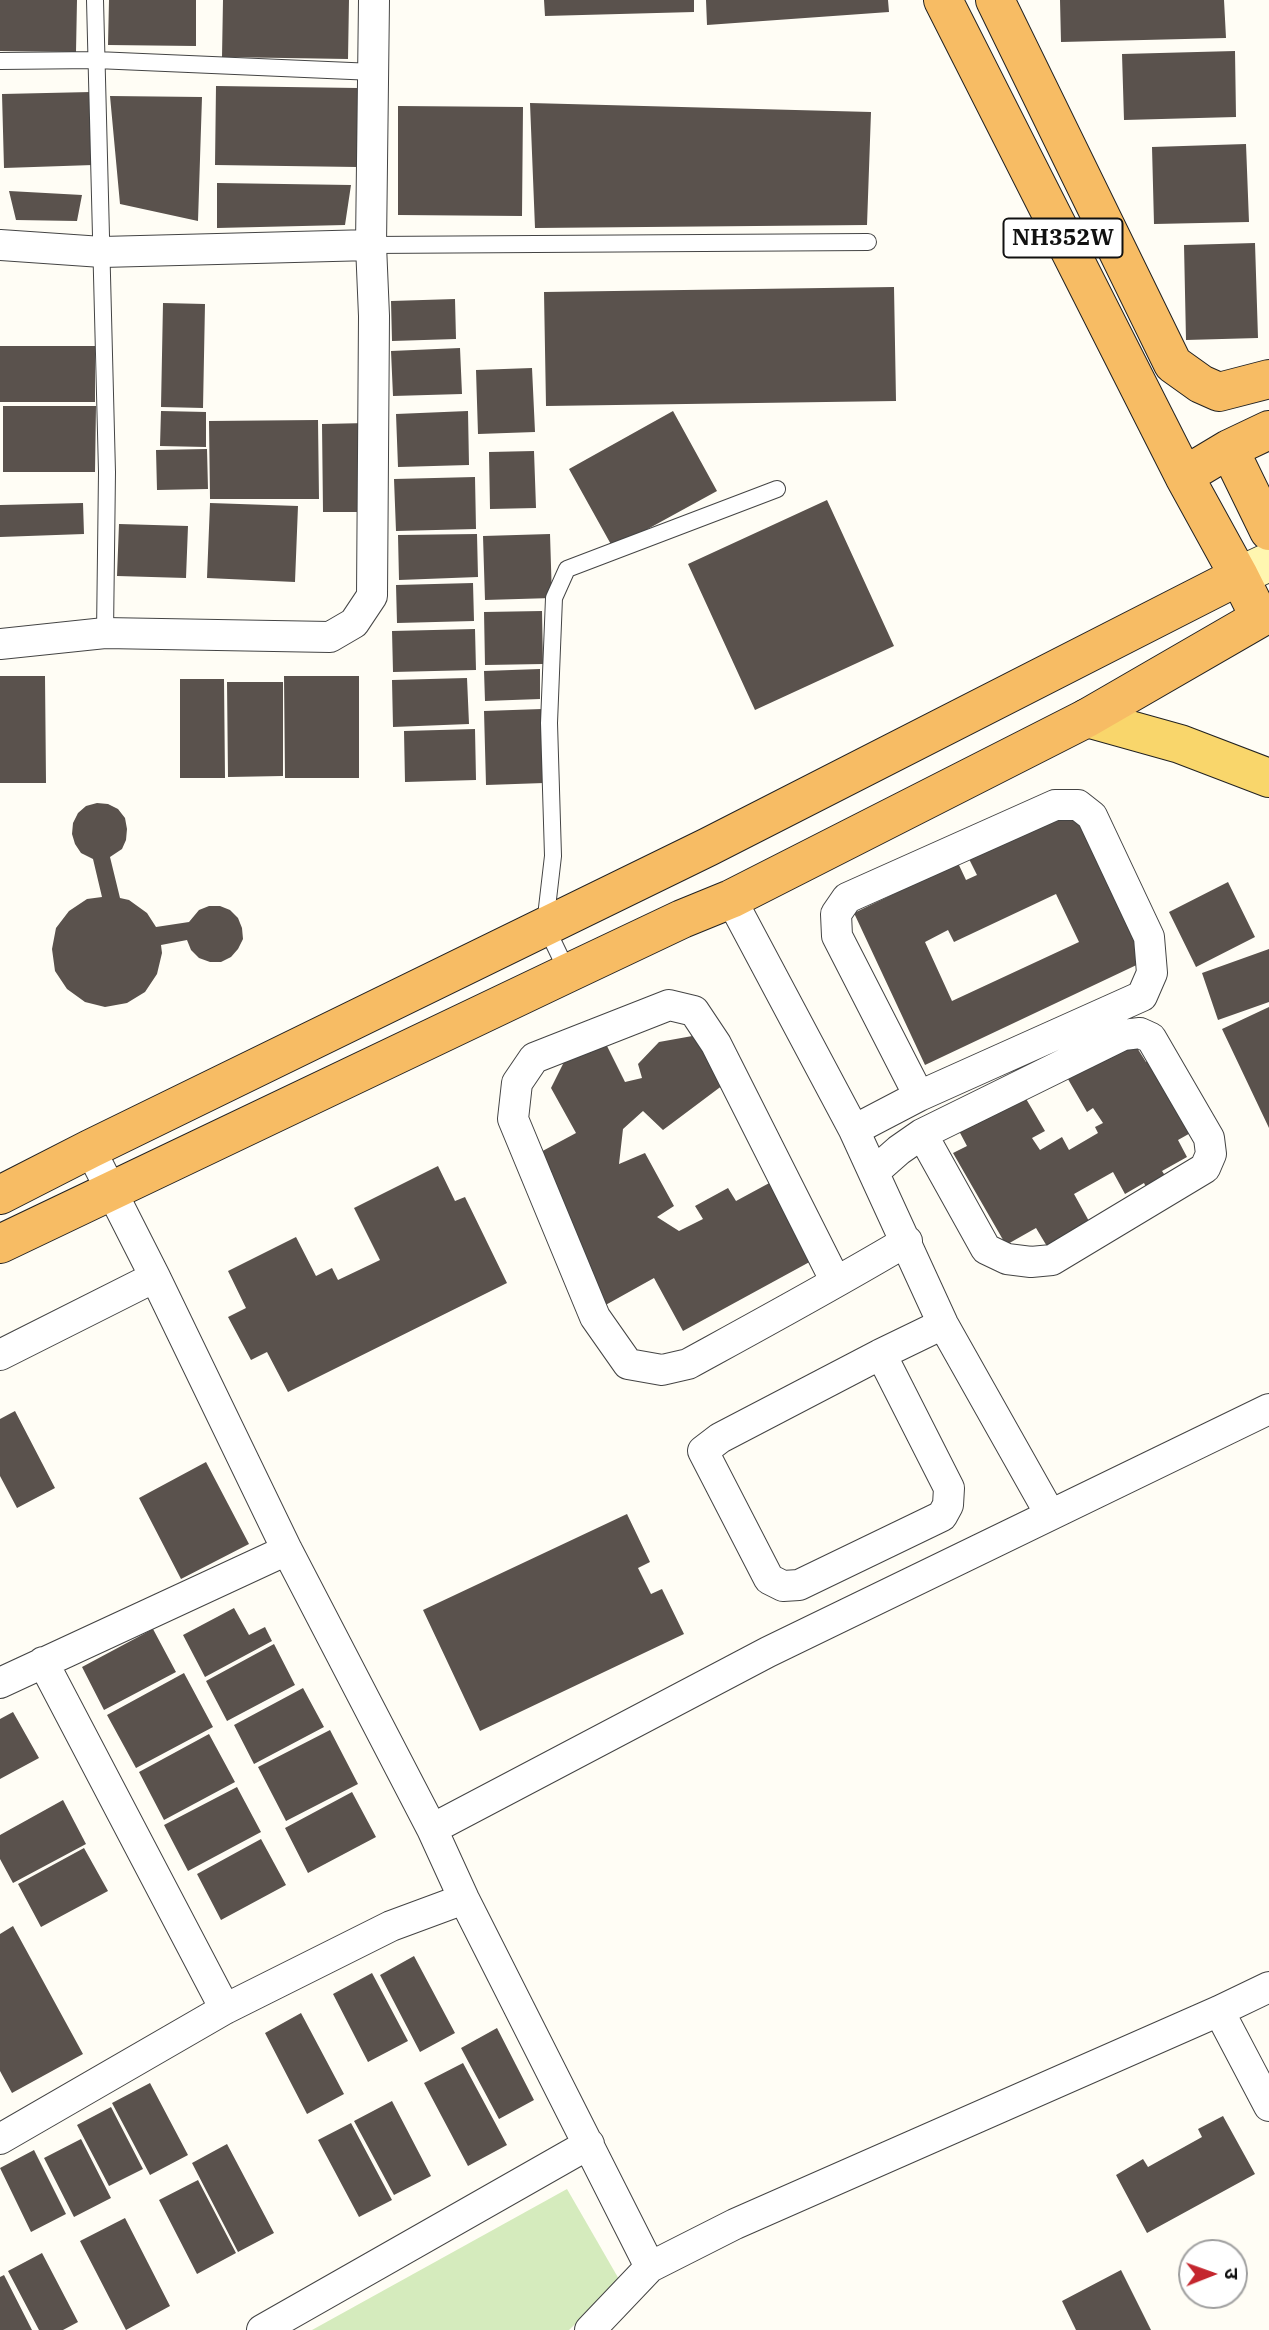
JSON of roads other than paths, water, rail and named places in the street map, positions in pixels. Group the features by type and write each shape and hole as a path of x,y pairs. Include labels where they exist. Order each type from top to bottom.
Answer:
{"highway":[{"name":"NH352W","path":"943,0 1184,476 1254,569 1266,623"},
{"name":"NH352W","path":"995,0 1173,364 1201,384 1219,392 1269,379"},
{"path":"1184,476 1229,449 1269,430"},
{"path":"1229,449 1269,531"},
{"path":"0,1195 708,847 1254,569"},
{"path":"0,1244 568,972 731,899 1087,718 1266,623"}],"main road":[{"path":"1087,718 1180,744 1269,778"}],"street":[{"path":"0,644 104,633 330,637 354,624 372,597 374,316 371,245 374,0"},
{"path":"0,245 102,252 371,245"},
{"path":"854,1130 919,1096 1142,996 1152,973 1149,937 1091,816 1077,805 1055,805 859,892 847,898 836,914 836,936 919,1096"},
{"path":"731,899 854,1130 943,1324 1050,1514"},
{"path":"836,1282 716,1044 694,1011 669,1005 534,1058 517,1083 513,1119 595,1317 628,1364 662,1370 688,1364 836,1282 907,1241"},
{"path":"874,1172 922,1134 1123,1035 1140,1032 1151,1038 1209,1138 1211,1154 1205,1168 1052,1260 1031,1262 1007,1259 986,1249 922,1134"},
{"path":"90,1149 155,1277 286,1550 432,1829 464,1899 650,2267"},
{"path":"0,1354 155,1277"},
{"path":"881,1354 949,1488 948,1505 942,1516 799,1585 783,1586 769,1578 704,1451 720,1438 881,1354 943,1324"},
{"path":"432,1829 768,1652 1269,1409"},
{"path":"0,1683 286,1550"},
{"path":"43,1662 225,2009"},
{"path":"0,2139 225,2009 391,1926 464,1899"},
{"path":"590,2330 650,2267 734,2224 1269,1987"},
{"path":"1219,2011 1269,2106"},
{"path":"262,2330 589,2144"}],"lane":[{"path":"95,0 107,472 104,633"},
{"path":"0,61 96,60 374,72"},
{"path":"371,245 868,242"},
{"path":"568,972 545,925 553,856 549,723 554,598 567,569 776,489"}]}
